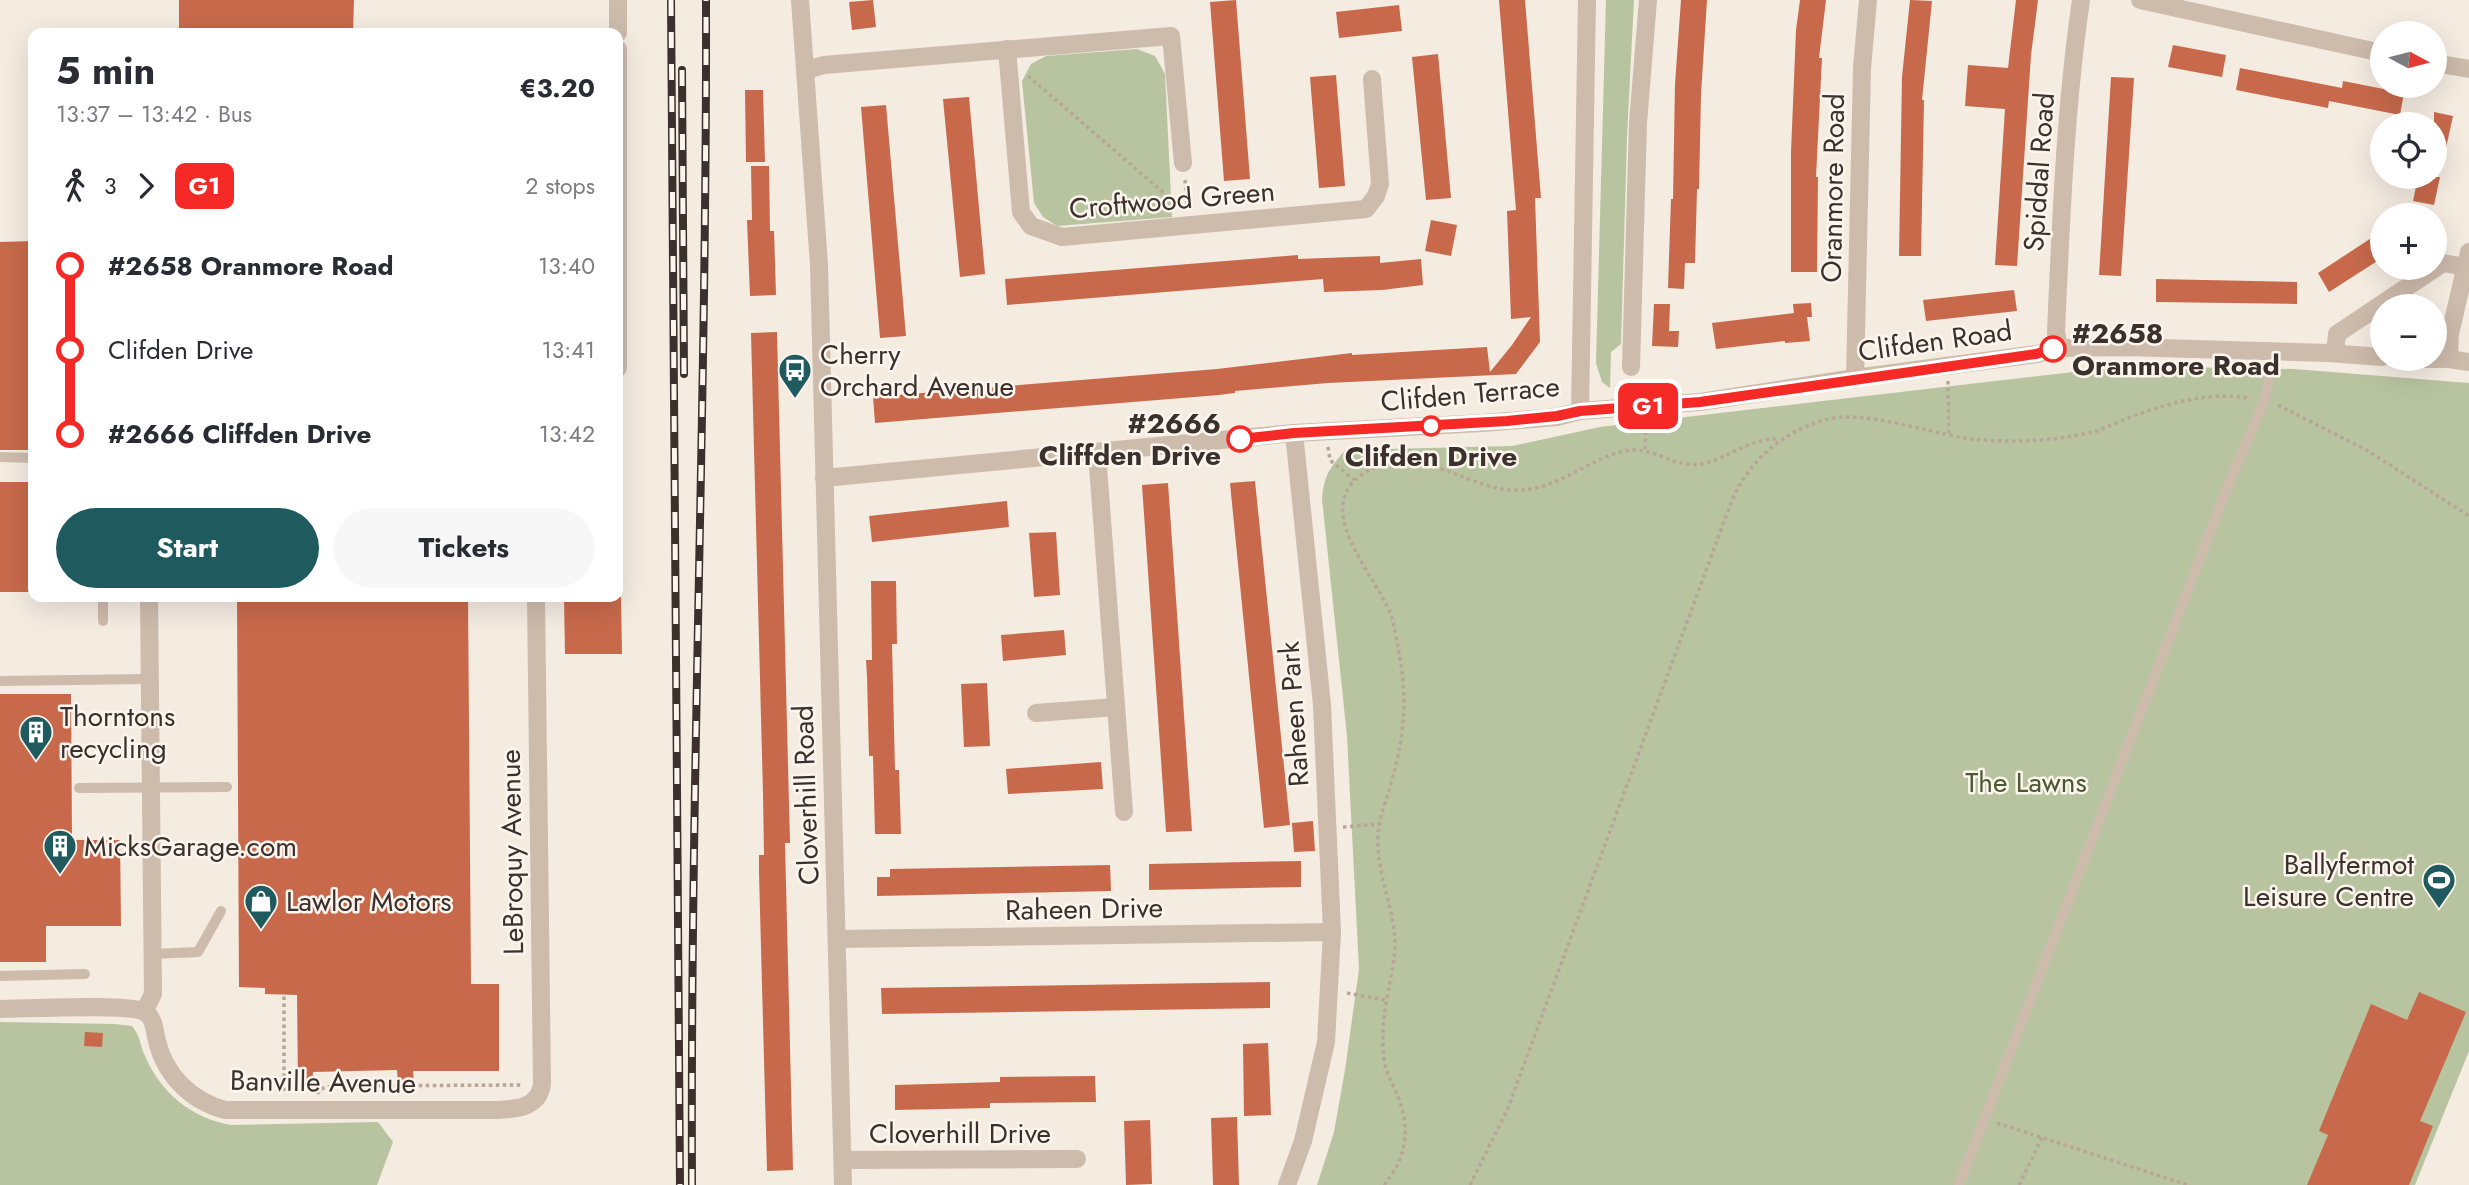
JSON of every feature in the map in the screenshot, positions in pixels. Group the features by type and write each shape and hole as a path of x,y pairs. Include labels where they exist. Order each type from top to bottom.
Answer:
{"street":[{"path":"618,0 618,28"},
{"path":"800,0 806,70"},
{"name":"Clifden Terrace","path":"1294,433 1507,421 1580,411 1587,0"},
{"path":"1631,367 1638,123 1648,0"},
{"name":"Oranmore Road","path":"1855,378 1862,68 1868,0"},
{"name":"Spiddal Road","path":"2059,348 2056,332 2063,174 2081,0"},
{"path":"2140,0 2370,50"},
{"name":"Croftwood Green","path":"806,70 824,65 1171,36 1183,163"},
{"name":"Croftwood Green","path":"1007,49 1021,212 1031,226 1062,237 1366,209 1376,196 1380,184 1372,79"},
{"path":"2447,65 2469,69"},
{"name":"Cloverhill Road","path":"806,70 819,265 844,1185"},
{"path":"2335,353 2337,334 2443,263 2467,259 2450,334 2449,359 2469,362"},
{"name":"Clifden Road","path":"1580,411 1700,402 2036,354 2059,348 2370,355"},
{"path":"824,478 1294,433"},
{"name":"Raheen Park","path":"1287,1185 1303,1141 1326,1042 1332,933 1322,705 1294,433"},
{"path":"1097,453 1124,812"},
{"path":"0,1009 116,1008 144,1012 153,994 149,602"},
{"name":"LeBroquy Avenue","path":"532,1103 538,1097 542,1084 536,602"},
{"path":"1037,713 1116,707"},
{"name":"Raheen Drive","path":"837,939 1332,933"},
{"name":"Banville Avenue","path":"144,1012 154,1024 164,1064 179,1083 195,1098 209,1106 225,1110 497,1110 532,1103"},
{"name":"Cloverhill Drive","path":"843,1160 1077,1159"}],"lane":[{"path":"1959,1185 2229,483 2265,400 2274,351"},
{"path":"0,457 28,458"},
{"path":"103,602 103,621"},
{"path":"0,681 149,680"},
{"path":"79,788 227,787"},
{"path":"152,954 198,952 221,911"},
{"path":"0,976 85,974"}],"path":[{"path":"1009,74 1026,75 1171,200 1187,205"},
{"path":"1183,163 1190,226"},
{"path":"1945,365 1949,392 1949,435"},
{"path":"1471,1185 1508,1108 1732,500 1741,479 1781,439 1796,429 1839,416 1968,439 2024,440 2060,437 2097,431 2157,407 2191,398 2230,395 2265,400 2292,410 2368,451 2469,516"},
{"path":"1645,450 1646,406"},
{"path":"1325,431 1330,460 1354,480"},
{"path":"1384,1185 1397,1169 1406,1128 1400,1100 1386,1069 1383,1025 1395,946 1393,923 1379,868 1380,824 1401,740 1405,704 1392,617 1351,542 1344,523 1345,495 1354,480 1366,471 1390,463 1418,463 1501,490 1520,490 1545,487 1617,452 1645,450 1675,461 1697,465 1716,460 1751,444 1781,439"},
{"path":"1327,828 1380,824"},
{"path":"1329,990 1386,1000"},
{"path":"284,995 284,1111"},
{"path":"317,1111 320,1089 331,1087 542,1084"},
{"path":"1984,1119 2188,1185"},
{"path":"2020,1185 2042,1139"}],"green space":[{"path":"1606,0 1634,0 1621,344 1611,352 1610,388 1602,382 1596,363"},
{"path":"1137,49 1155,56 1165,74 1172,217 1057,226 1043,217 1034,203 1022,81 1031,64 1046,56"},
{"name":"The Lawns","path":"2125,366 2294,369 2469,383 2469,1051 2415,1185 1317,1185 1334,1132 1359,969 1347,736 1322,499 1329,472 1345,450 1512,446 1600,427"},
{"path":"0,1022 132,1026 152,1069 169,1092 190,1110 216,1122 231,1125 378,1122 393,1142 377,1185 0,1185"}],"building":[{"path":"179,0 354,0 353,28 179,28"},
{"path":"873,0 876,27 852,30 849,2"},
{"path":"1236,0 1250,179 1224,181 1210,2"},
{"path":"1499,0 1525,0 1541,198 1535,198 1540,342 1516,374 1328,383 1235,391 1219,395 875,423 873,397 1217,369 1352,353 1487,347 1490,372 1531,317 1511,319 1507,211 1516,210"},
{"path":"1681,0 1707,0 1695,263 1685,263 1684,289 1668,288 1675,84"},
{"path":"1800,0 1826,0 1819,58 1822,58 1816,177 1817,272 1791,272 1791,152 1796,30"},
{"path":"1910,0 1932,1 1922,100 1921,256 1899,256 1902,77"},
{"path":"2016,0 2038,0 2031,55 2017,266 1995,265 2005,109 1965,106 1968,65 2008,68"},
{"path":"1399,5 1402,31 1339,38 1336,12"},
{"path":"2173,45 2226,55 2222,77 2168,67"},
{"path":"1438,54 1451,198 1426,200 1412,57"},
{"path":"2240,68 2342,88 2343,81 2370,86 2370,98 2403,98 2401,112 2385,112 2329,101 2328,108 2236,90"},
{"path":"1336,75 1345,186 1319,188 1310,77"},
{"path":"2111,77 2134,78 2121,276 2099,275"},
{"path":"745,90 763,90 765,162 746,162"},
{"path":"969,97 985,274 960,277 943,99"},
{"path":"886,105 906,336 880,338 861,107"},
{"path":"2447,115 2453,116 2447,144"},
{"path":"751,166 769,166 770,231 774,231 776,295 750,296 747,220 752,220"},
{"path":"2416,189 2437,189 2434,203 2413,201"},
{"path":"1431,220 1457,225 1451,256 1425,251"},
{"path":"2370,239 2370,266 2329,292 2318,273"},
{"path":"28,241 28,450 0,450 0,242"},
{"path":"1298,255 1298,259 1380,256 1380,263 1421,259 1423,285 1324,292 1323,279 1007,305 1005,279"},
{"path":"2156,279 2297,282 2297,304 2156,302"},
{"path":"2014,290 2017,311 1926,321 1923,300"},
{"path":"1811,303 1812,317 1807,317 1810,341 1785,341 1716,349 1712,323 1794,313 1793,304"},
{"path":"1654,304 1670,304 1669,331 1679,331 1678,347 1652,346"},
{"path":"777,332 790,843 785,843 793,1170 767,1171 759,873 759,855 764,855 763,794 751,333"},
{"path":"1255,481 1290,825 1264,828 1230,483"},
{"path":"0,482 28,482 28,592 0,592"},
{"path":"1168,483 1192,831 1166,832 1142,485"},
{"path":"1007,501 1009,527 872,542 869,516"},
{"path":"1056,532 1060,595 1034,597 1029,533"},
{"path":"871,581 896,581 897,644 892,644 895,770 899,770 901,834 875,834 866,660 872,660"},
{"path":"237,602 468,602 471,984 499,984 499,1071 413,1071 414,1085 398,1085 397,1070 313,1072 312,1085 298,1085 297,995 265,994 265,988 239,987"},
{"path":"564,602 621,602 622,654 565,654"},
{"path":"1064,630 1066,655 1003,661 1001,635"},
{"path":"987,683 990,746 964,747 961,684"},
{"path":"0,694 71,694 72,840 120,840 121,926 46,926 46,962 0,962"},
{"path":"1101,762 1103,789 1008,794 1006,769"},
{"path":"1313,821 1315,851 1294,852 1292,823"},
{"path":"1301,861 1301,887 1149,890 1149,864"},
{"path":"1110,865 1111,891 877,896 877,877 890,877 890,869"},
{"path":"1270,982 1270,1008 882,1014 881,988"},
{"path":"2419,992 2466,1012 2420,1121 2433,1126 2409,1185 2307,1185 2328,1135 2319,1131 2371,1004 2407,1020"},
{"path":"85,1032 103,1033 102,1047 84,1046"},
{"path":"1268,1043 1271,1115 1244,1116 1243,1044"},
{"path":"1095,1076 1096,1102 990,1103 990,1108 895,1110 895,1085 1000,1082 1000,1077"},
{"path":"1237,1117 1239,1185 1213,1185 1211,1118"},
{"path":"1150,1120 1152,1184 1126,1185 1124,1121"}],"railway":[{"path":"671,0 680,1185"},
{"path":"692,1185 693,889 704,296 706,0"},
{"path":"682,70 684,374"}],"bus line":[{"name":"G1","path":"1240,439 1294,433 1507,421 1580,411 1700,402 2036,354 2053,349"}],"place":[{"name":"#2658 Oranmore Road","path":"2053,349"},
{"name":"Cherry Orchard Avenue","path":"795,400"},
{"name":"Clifden Drive","path":"1431,426"},
{"name":"#2666 Cliffden Drive","path":"1240,439"},
{"name":"Thorntons recycling","path":"36,762"},
{"name":"MicksGarage.com","path":"60,876"},
{"name":"Ballyfermot Leisure Centre","path":"2439,910"},
{"name":"Lawlor Motors","path":"261,931"}]}
